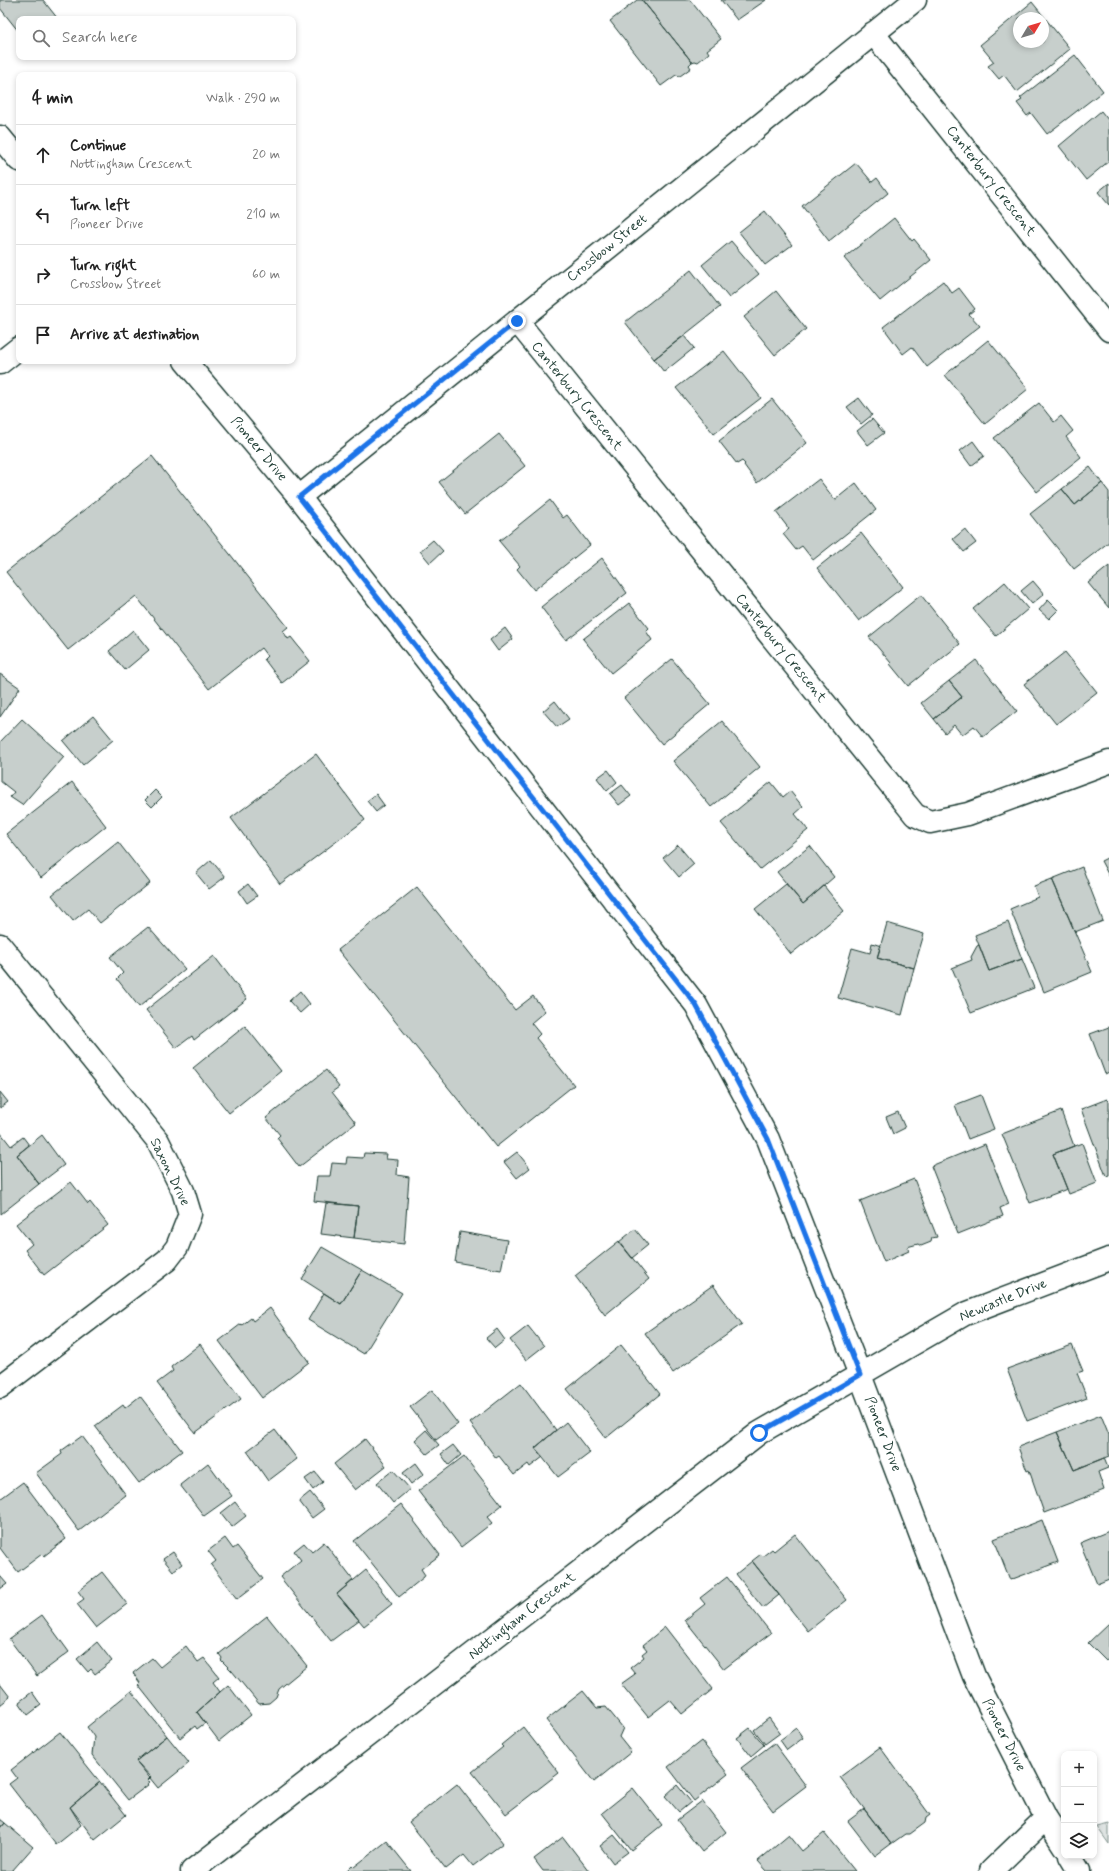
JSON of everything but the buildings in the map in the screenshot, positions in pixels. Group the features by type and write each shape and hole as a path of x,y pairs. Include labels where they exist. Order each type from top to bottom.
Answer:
{"street":[{"name":"Crossbow Street","path":"299,497 915,0"},
{"name":"Canterbury Crescent","path":"873,33 1109,330"},
{"path":"0,137 16,156"},
{"name":"Canterbury Crescent","path":"517,321 915,815 930,822 955,817 1109,762"},
{"path":"0,363 16,350"},
{"name":"Pioneer Drive","path":"188,364 299,497 696,1005 768,1139 860,1375 974,1676 1046,1818 1061,1841"},
{"name":"Saxon Drive","path":"0,945 158,1141 183,1191 190,1214 178,1247 167,1260 0,1388"},
{"name":"Newcastle Drive","path":"860,1375 965,1314 1109,1259"},
{"name":"Nottingham Crescent","path":"192,1871 759,1433 860,1375"},
{"path":"991,1871 1046,1818"},
{"path":"1072,1859 1080,1871"}],"green space":[{"path":"1109,1824 1109,1844 1097,1827"}],"route":[{"path":"517,321 299,497 696,1005 768,1139 860,1375 759,1433"}]}
